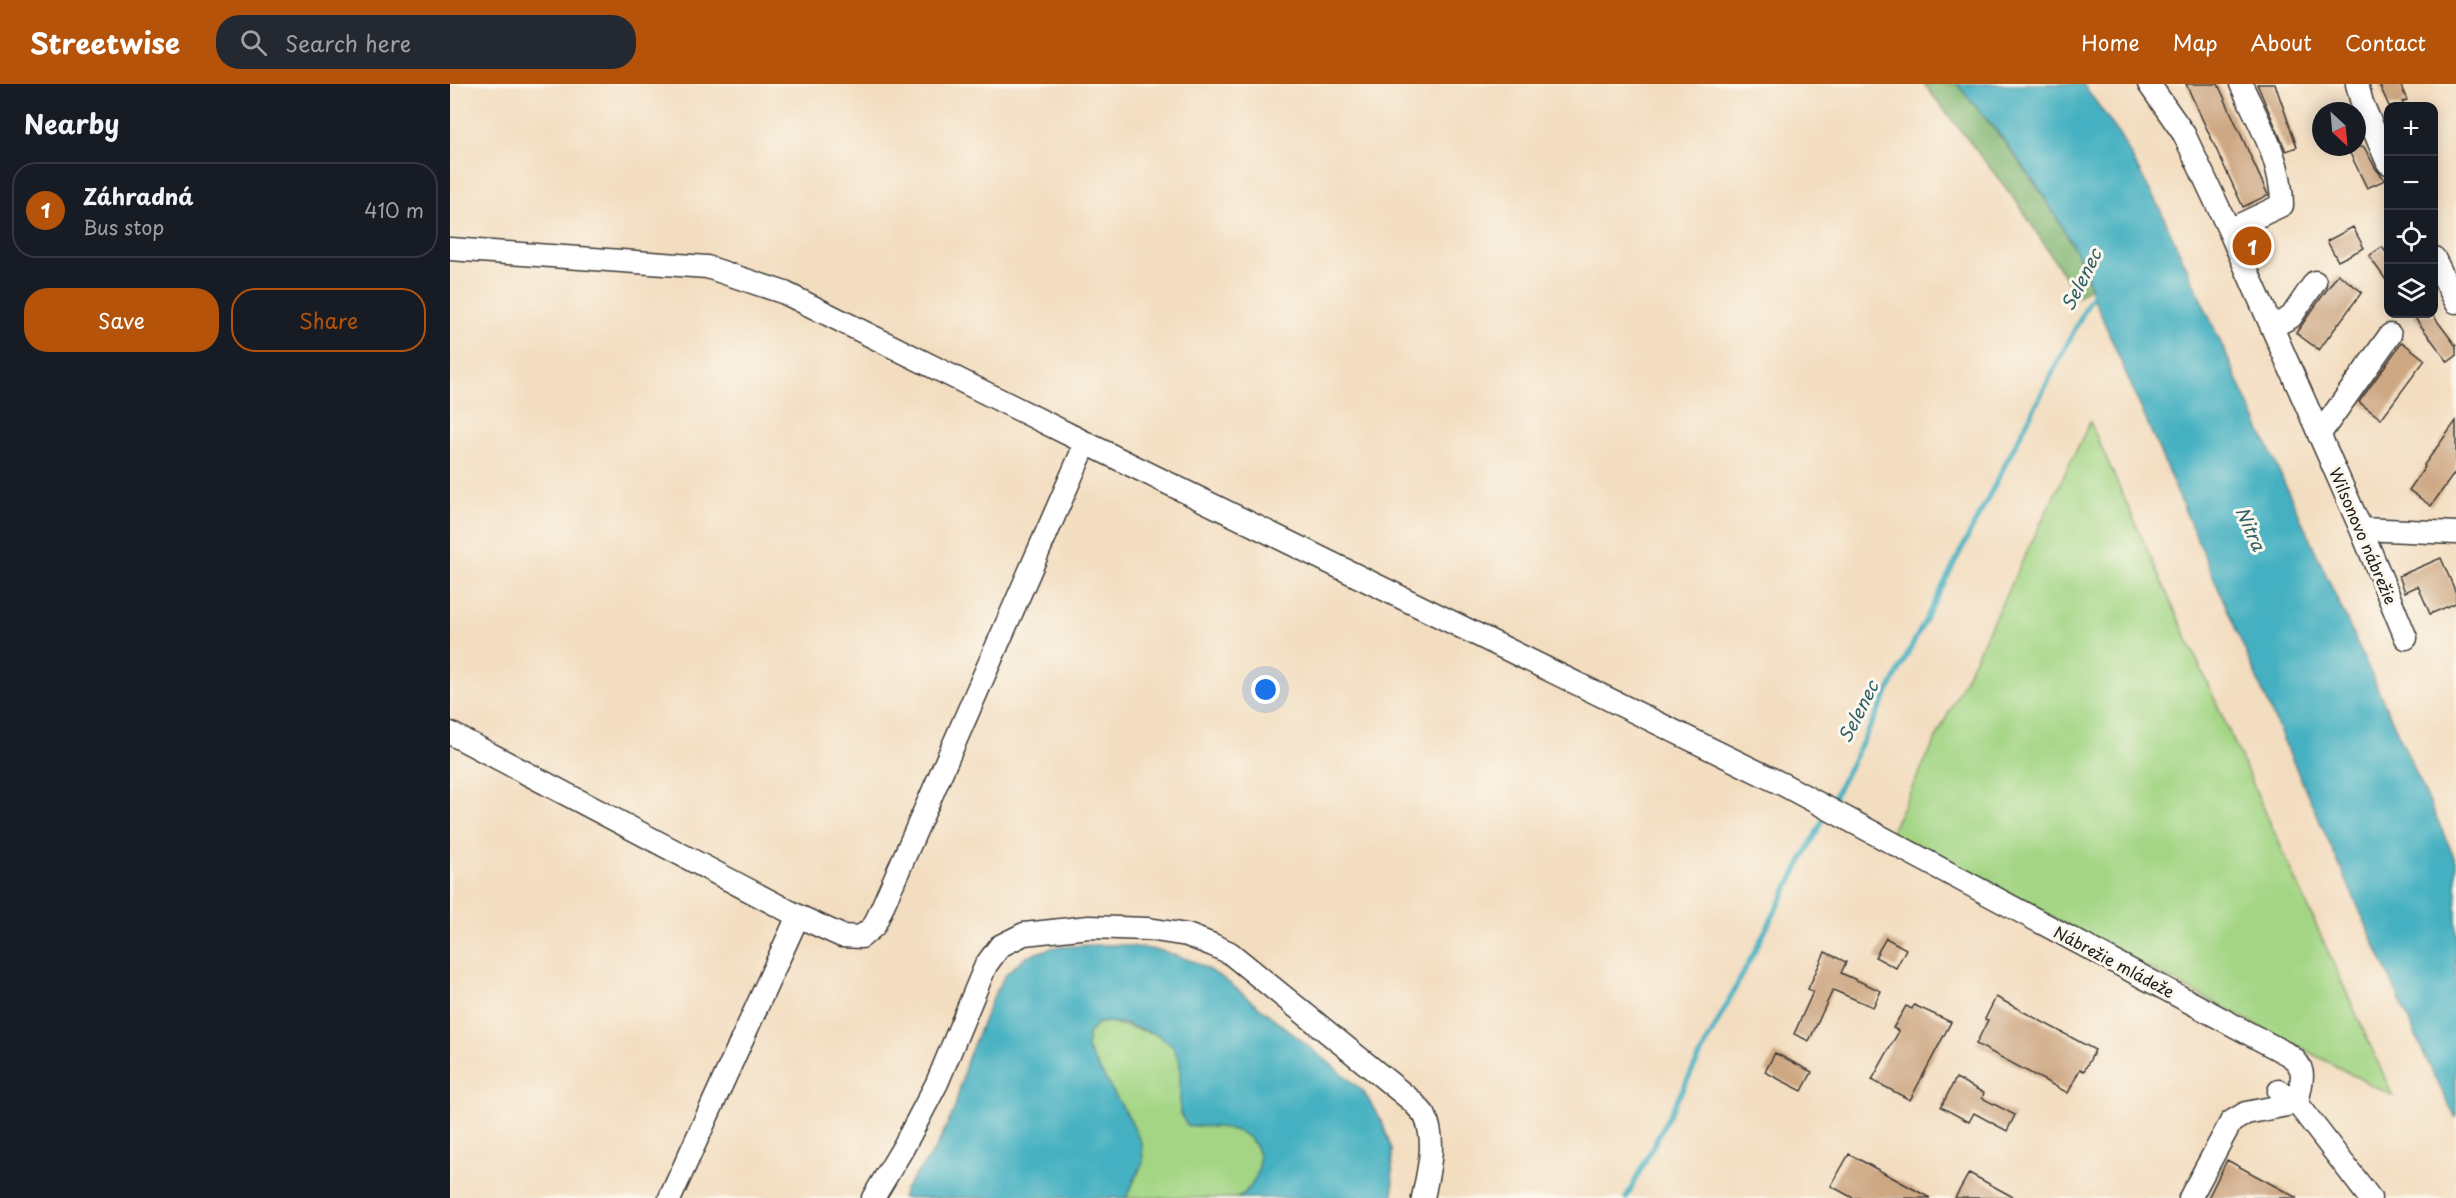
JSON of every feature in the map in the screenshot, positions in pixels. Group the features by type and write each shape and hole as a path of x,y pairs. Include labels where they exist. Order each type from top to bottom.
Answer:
{"street":[{"name":"Wilsonovo nábrežie","path":"2149,84 2184,134 2229,230 2361,529 2406,638"},
{"path":"2229,230 2282,205 2282,185 2274,155 2241,84"},
{"path":"2356,84 2385,156"},
{"name":"Nábrežie mládeže","path":"450,249 707,267 785,293 1785,785 2289,1055 2299,1062 2303,1072 2288,1097"},
{"path":"2436,264 2456,303"},
{"path":"2272,327 2291,317 2315,282"},
{"path":"2319,435 2390,335"},
{"path":"450,733 798,916 842,936 861,937 874,926 1086,443"},
{"path":"2361,529 2456,533"},
{"path":"670,1198 798,916"},
{"path":"873,1198 903,1148 937,1083 986,965 1000,946 1024,934 1089,927 1148,929 1187,934 1230,953 1412,1101 1424,1116 1430,1136 1431,1161 1423,1198"},
{"path":"2190,1198 2231,1122 2246,1113 2288,1097 2370,1198"}],"green space":[{"path":"1924,84 1957,84 2025,170 2061,225 2085,271 2090,287 2077,297 2020,206"},
{"path":"2090,422 2393,1096 1890,833"},
{"path":"1108,1022 1156,1034 1172,1045 1180,1062 1180,1114 1189,1126 1231,1129 1244,1134 1252,1141 1257,1149 1259,1167 1251,1185 1245,1192 1237,1198 1126,1198 1143,1162 1087,1049 1088,1034 1098,1023"}],"water":[{"name":"Nitra","path":"1957,84 2083,84 2119,134 2160,209 2456,861 2456,1118 2433,1074 2282,737 2092,294 2085,266 2041,191 2000,135"},
{"path":"1124,945 1163,951 1195,962 1223,978 1363,1091 1382,1122 1392,1150 1393,1198 1237,1198 1245,1192 1256,1176 1259,1167 1257,1149 1243,1134 1231,1129 1188,1126 1180,1114 1180,1062 1172,1045 1156,1034 1125,1024 1108,1022 1098,1023 1088,1034 1087,1049 1130,1119 1142,1145 1143,1162 1126,1198 902,1198 905,1189 936,1148 954,1110 967,1060 993,997 1006,974 1027,956 1055,947"}],"building":[{"path":"2186,84 2218,84 2268,195 2243,207"},
{"path":"2257,84 2275,84 2297,147 2286,151"},
{"path":"2379,84 2400,84 2407,100 2387,102"},
{"path":"2366,151 2384,179 2367,188 2351,156 2366,156"},
{"path":"2353,227 2364,248 2338,261 2327,241"},
{"path":"2382,247 2384,250 2384,277 2369,256"},
{"path":"2338,274 2362,292 2319,350 2296,333"},
{"path":"2415,318 2435,318 2456,346 2456,356 2448,362"},
{"path":"2402,342 2425,360 2381,419 2359,402"},
{"path":"2456,421 2456,471 2431,506 2409,490"},
{"path":"2441,558 2456,593 2456,603 2430,614 2418,586 2405,592 2399,576"},
{"path":"1886,938 1906,949 1896,968 1875,957"},
{"path":"1825,952 1846,962 1841,973 1881,991 1873,1007 1833,990 1809,1041 1794,1034 1813,992 1808,989"},
{"path":"1996,997 2095,1050 2084,1071 2080,1069 2068,1093 1976,1044"},
{"path":"1914,1005 1951,1022 1910,1100 1872,1080 1899,1031 1893,1028 1906,1006 1912,1009"},
{"path":"1775,1053 1812,1072 1802,1091 1765,1072"},
{"path":"1956,1078 1984,1093 1982,1098 2015,1115 2007,1131 1974,1113 1969,1122 1941,1107"},
{"path":"1849,1154 1930,1198 1853,1198 1831,1186"},
{"path":"2227,1160 2297,1198 2208,1198"},
{"path":"1969,1173 2015,1198 1955,1198"}],"waterway":[{"name":"Selenec","path":"1831,803 2096,288"},
{"name":"Selenec","path":"1626,1198 1826,814"}],"place":[{"name":"Záhradná","path":"2252,246"}]}
